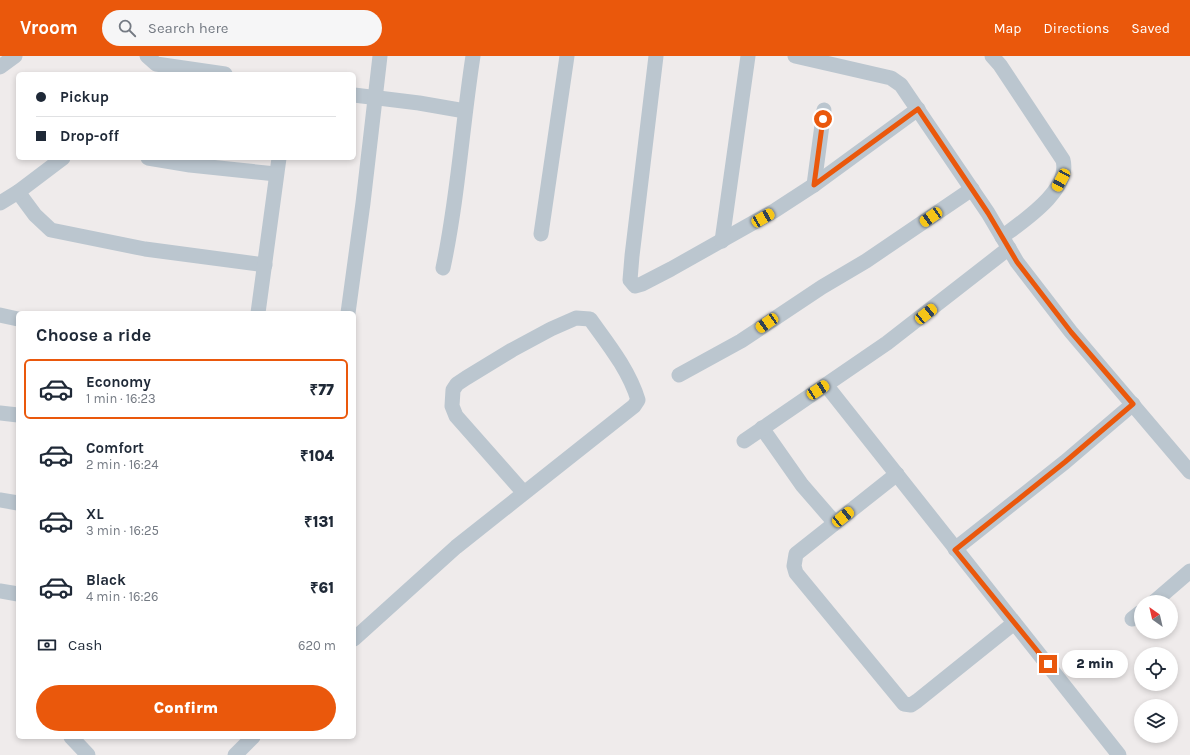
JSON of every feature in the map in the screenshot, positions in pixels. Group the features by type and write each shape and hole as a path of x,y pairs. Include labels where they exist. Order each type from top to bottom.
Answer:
{"street":[{"path":"0,68 16,56"},
{"path":"348,311 364,203 374,97 380,56"},
{"path":"443,268 456,198 465,111 473,56"},
{"path":"541,234 567,56"},
{"path":"656,56 638,193 630,280 635,286 642,284 774,212 814,185 918,109"},
{"path":"722,241 748,56"},
{"path":"795,56 833,60 891,78 902,85 972,189 1017,262 1071,332 1190,472"},
{"path":"744,441 926,314 1006,242 1050,196 1061,180 1065,168 1062,160 1000,65 992,56"},
{"path":"153,62 213,72"},
{"path":"356,96 374,97 465,111"},
{"path":"814,185 824,110"},
{"path":"0,204 60,160"},
{"path":"160,160 190,165 276,174"},
{"path":"258,311 279,160"},
{"path":"679,375 741,341 822,287 866,261 972,189"},
{"path":"18,192 35,214 51,230 145,249 265,265"},
{"path":"0,315 16,319"},
{"path":"356,637 456,547 634,406 638,400 635,390 624,369 590,319 576,318 533,338 466,378 457,384 453,390 452,406 461,423 524,493"},
{"path":"826,385 955,550 1119,755"},
{"path":"955,550 1065,462 1133,404"},
{"path":"0,413 16,415"},
{"path":"762,428 802,485 835,523"},
{"path":"897,474 796,554 794,566 796,574 904,704 911,705 917,701 1014,623"},
{"path":"0,500 16,503"},
{"path":"1162,595 1190,572"},
{"path":"0,591 16,594"},
{"path":"73,739 88,755"},
{"path":"235,755 251,739"}],"route":[{"path":"823,119 814,185 918,109 988,213 1017,262 1071,332 1133,404 1104,427 1065,462 955,550 1048,664"}]}
